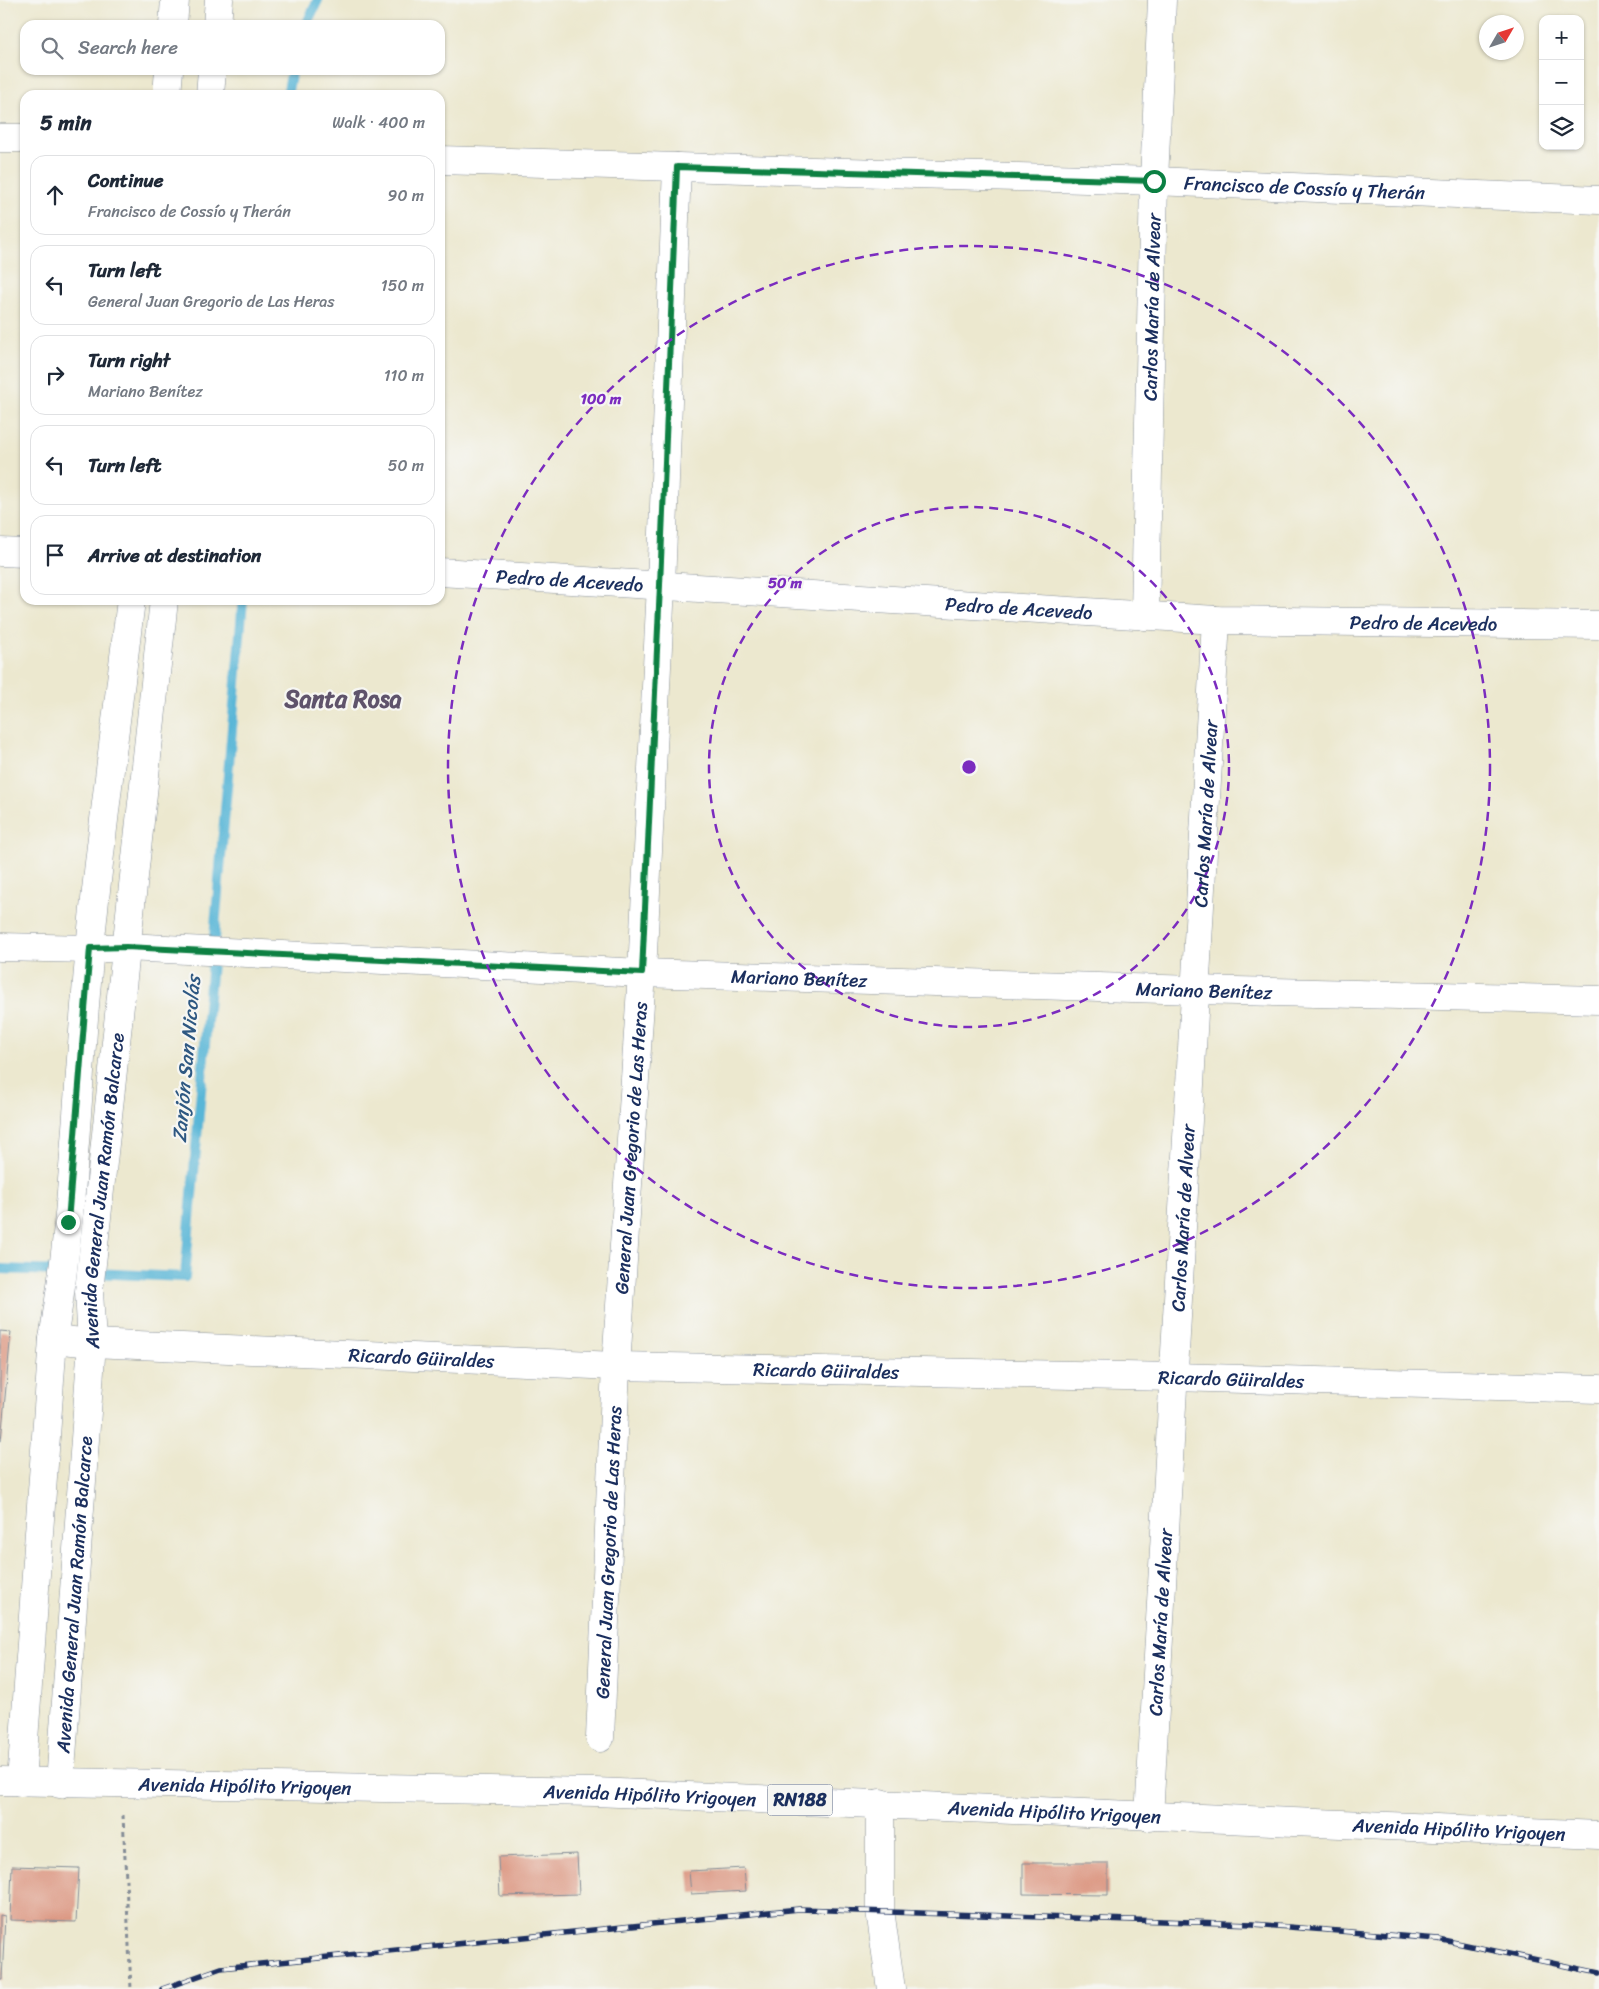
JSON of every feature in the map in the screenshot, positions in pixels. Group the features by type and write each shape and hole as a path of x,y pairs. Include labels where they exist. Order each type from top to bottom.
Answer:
{"street":[{"path":"173,20 175,0"},
{"path":"217,20 219,0"},
{"name":"Carlos María de Alvear","path":"1145,616 1154,181 1162,0"},
{"path":"167,90 169,75"},
{"path":"210,90 212,75"},
{"path":"0,138 20,138"},
{"name":"Francisco de Cossío y Therán","path":"445,160 1154,181 1599,200"},
{"name":"General Juan Gregorio de Las Heras","path":"600,1738 616,1366 642,973 677,167"},
{"path":"0,552 20,553"},
{"name":"Pedro de Acevedo","path":"445,572 1216,620 1599,625"},
{"name":"Avenida General Juan Ramón Balcarce","path":"10,1782 53,1339 61,1294 68,1222 90,948 130,605"},
{"name":"Avenida General Juan Ramón Balcarce","path":"60,1784 92,1343 89,1291 163,605"},
{"name":"Carlos María de Alvear","path":"1149,1817 1216,620"},
{"name":"Mariano Benítez","path":"0,947 126,947 642,973 1599,1000"},
{"name":"Ricardo Güiraldes","path":"53,1339 92,1343 616,1366 1174,1377 1599,1389"},
{"name":"Avenida Hipólito Yrigoyen","path":"10,1782 595,1792 1599,1835"},
{"path":"880,1803 880,1910 890,1989"}],"path":[{"path":"121,1784 131,1989"}],"building":[{"path":"0,1331 11,1332 1,1441 0,1441"},
{"path":"577,1854 579,1894 500,1896 498,1857"},
{"path":"1023,1863 1108,1863 1108,1895 1023,1894"},
{"path":"12,1866 79,1868 76,1922 10,1920"},
{"path":"744,1868 746,1891 691,1894 689,1871"},
{"path":"0,1915 5,1916 2,1980 0,1980"}],"waterway":[{"name":"Zanjón San Nicolás","path":"308,20 318,0"},
{"name":"Zanjón San Nicolás","path":"288,90 291,75"},
{"name":"Zanjón San Nicolás","path":"91,1273 185,1277 243,605"},
{"name":"Zanjón San Nicolás","path":"0,1269 61,1271"}],"railway":[{"path":"162,1989 221,1968 799,1909 1253,1924 1438,1939 1599,1973"}],"district":[{"name":"Santa Rosa","path":"343,699"}],"route":[{"path":"68,1222 90,948 126,947 642,973 677,167 1154,181"}]}
